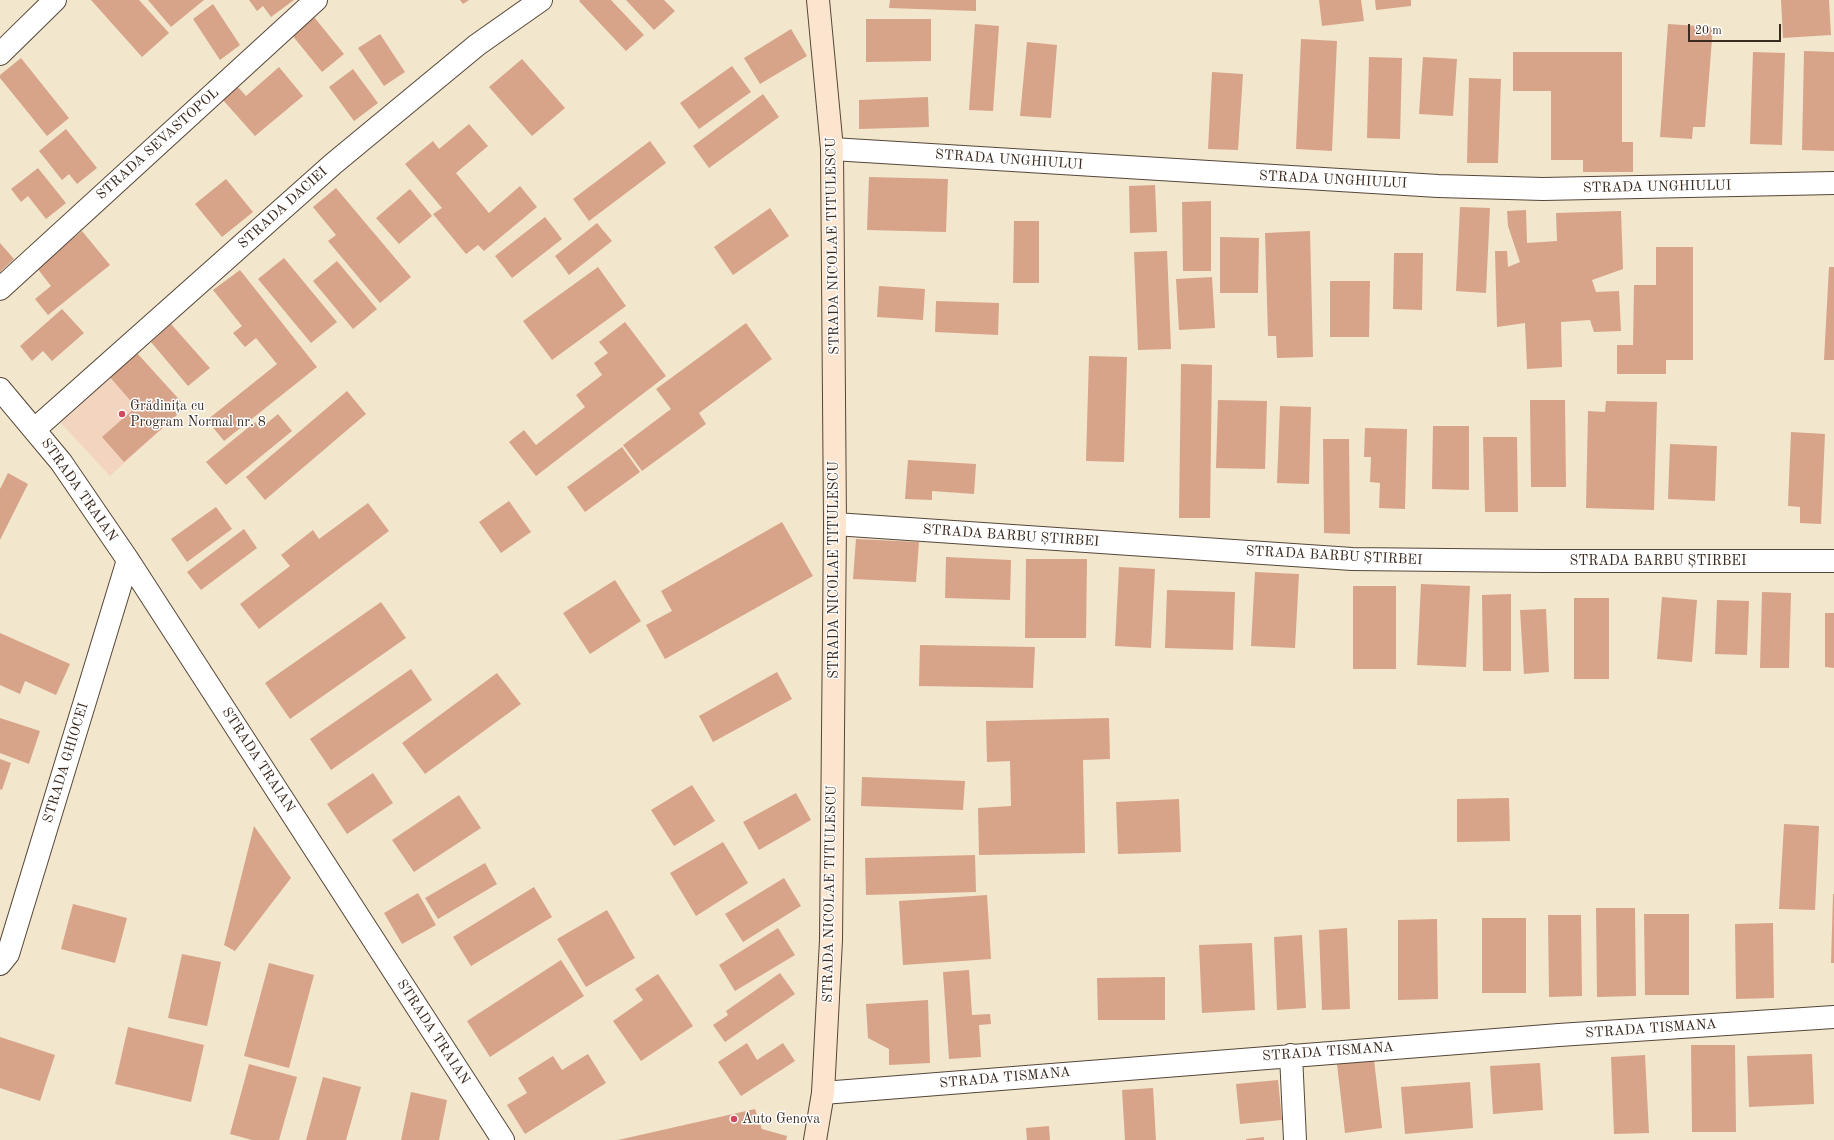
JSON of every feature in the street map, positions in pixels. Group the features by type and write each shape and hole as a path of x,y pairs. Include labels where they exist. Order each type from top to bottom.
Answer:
{"street":[{"path":"0,54 55,0"},
{"name":"STRADA SEVASTOPOL","path":"0,289 316,0"},
{"name":"STRADA DACIEI","path":"35,429 333,164 477,45 541,0"},
{"name":"STRADA NICOLAE TITULESCU","path":"815,1140 823,1093 831,940 835,524 832,149 818,0"},
{"name":"STRADA UNGHIULUI","path":"832,149 1438,186 1543,189 1834,184"},
{"name":"STRADA TRAIAN","path":"0,390 35,429 61,462 128,560 502,1140"},
{"name":"STRADA BARBU ȘTIRBEI","path":"835,524 1352,559 1543,561 1834,561"},
{"name":"STRADA GHIOCEI","path":"0,964 8,954 128,560"},
{"name":"STRADA TISMANA","path":"823,1093 1292,1055 1559,1035 1834,1017"},
{"path":"1292,1055 1295,1140"}],"shaded area":[{"name":"Grădinița cu Program Normal nr. 8","path":"136,352 186,407 110,476 59,421"}],"building":[{"path":"91,0 139,0 169,33 142,57"},
{"path":"148,0 204,0 171,27"},
{"path":"249,0 294,0 271,17 263,6 257,11"},
{"path":"460,0 469,0 463,4"},
{"path":"611,0 644,35 626,51 579,1"},
{"path":"626,0 664,0 675,11 654,30"},
{"path":"890,0 976,0 976,11 889,8"},
{"path":"1319,0 1361,0 1364,21 1322,26"},
{"path":"1375,0 1411,0 1411,6 1376,10"},
{"path":"1781,0 1829,0 1831,35 1783,38"},
{"path":"213,4 240,45 220,60 193,19"},
{"path":"314,17 344,54 322,72 292,35"},
{"path":"866,19 931,19 931,61 866,62"},
{"path":"975,24 999,26 993,111 969,110"},
{"path":"1668,24 1713,27 1705,127 1693,127 1692,139 1660,137"},
{"path":"791,29 807,56 760,84 744,58"},
{"path":"380,34 405,72 384,86 358,48"},
{"path":"1301,39 1337,41 1332,151 1296,149"},
{"path":"1027,42 1057,45 1051,118 1020,116"},
{"path":"1804,51 1834,52 1834,151 1802,150"},
{"path":"1513,52 1622,52 1622,142 1633,142 1633,172 1583,172 1583,160 1551,160 1551,91 1513,91"},
{"path":"1753,52 1785,53 1782,145 1750,144"},
{"path":"1369,57 1402,58 1400,139 1367,138"},
{"path":"1423,57 1457,59 1453,116 1419,114"},
{"path":"21,58 69,118 47,136 0,78 0,75"},
{"path":"522,59 565,108 532,136 489,87"},
{"path":"732,66 751,92 699,129 680,103"},
{"path":"279,67 303,96 255,136 223,100 237,86 246,96"},
{"path":"353,69 378,103 354,121 329,87"},
{"path":"1212,72 1243,74 1238,150 1208,149"},
{"path":"1469,78 1501,79 1498,163 1467,163"},
{"path":"763,94 779,117 709,168 693,146"},
{"path":"928,97 929,127 859,129 859,100"},
{"path":"469,124 488,146 456,173 489,213 520,186 537,207 484,251 478,245 466,254 433,214 442,208 405,164 433,141 439,149"},
{"path":"66,129 97,168 77,184 69,174 62,180 39,151"},
{"path":"650,141 666,163 589,221 573,199"},
{"path":"38,168 66,203 46,219 28,196 21,202 11,189"},
{"path":"869,177 948,179 946,232 867,230"},
{"path":"226,179 253,212 222,237 195,204"},
{"path":"1155,185 1157,232 1130,233 1129,186"},
{"path":"336,188 411,277 380,303 328,241 336,235 313,207"},
{"path":"410,189 432,216 399,244 376,218"},
{"path":"1211,201 1211,271 1183,271 1182,202"},
{"path":"1460,207 1490,208 1486,293 1456,291"},
{"path":"770,208 789,236 733,275 714,247"},
{"path":"1526,210 1527,243 1557,241 1556,213 1621,211 1623,269 1592,280 1596,292 1619,291 1621,331 1594,332 1590,320 1561,322 1562,367 1527,369 1525,323 1497,327 1495,251 1507,251 1508,267 1520,262 1508,226 1507,211"},
{"path":"545,217 562,239 512,278 495,256"},
{"path":"1014,221 1039,221 1039,283 1013,283"},
{"path":"597,223 612,241 569,275 555,256"},
{"path":"82,231 110,265 48,315 35,299 51,286 37,268"},
{"path":"1310,231 1313,357 1277,358 1276,336 1268,336 1265,233"},
{"path":"1220,237 1259,238 1258,293 1220,293"},
{"path":"0,243 14,259 0,272"},
{"path":"1656,247 1693,247 1693,360 1666,360 1666,374 1617,374 1617,345 1633,345 1634,285 1656,285"},
{"path":"1167,251 1171,349 1138,350 1134,252"},
{"path":"1394,253 1423,253 1422,310 1393,309"},
{"path":"284,258 337,322 311,343 258,279"},
{"path":"337,261 377,309 353,329 313,281"},
{"path":"598,267 626,306 552,360 523,321"},
{"path":"1829,267 1834,267 1834,360 1824,360"},
{"path":"240,270 317,367 224,441 207,420 277,364 256,338 245,347 233,333 242,326 213,290"},
{"path":"1212,277 1215,328 1179,330 1176,279"},
{"path":"1330,281 1370,281 1369,337 1330,337"},
{"path":"879,286 925,289 923,320 877,317"},
{"path":"936,301 999,303 998,335 935,332"},
{"path":"62,309 84,333 52,361 43,351 32,361 20,346"},
{"path":"625,322 666,376 536,476 509,442 524,430 536,445 585,407 576,395 602,375 594,363 608,353 599,342"},
{"path":"746,323 772,359 699,413 706,424 642,471 623,445 671,409 656,389"},
{"path":"171,324 210,368 188,386 151,342"},
{"name":"Grădinița cu Program Normal nr. 8","path":"136,352 186,407 124,462 102,437 136,407 109,376"},
{"path":"1089,356 1127,357 1124,462 1086,461"},
{"path":"1181,364 1212,365 1210,518 1179,518"},
{"path":"347,391 366,414 265,500 246,477"},
{"path":"1218,400 1267,401 1265,469 1216,468"},
{"path":"1530,400 1565,400 1566,487 1531,487"},
{"path":"1606,401 1657,402 1654,510 1586,508 1588,411 1605,412"},
{"path":"1280,406 1311,407 1309,484 1277,483"},
{"path":"278,414 292,431 226,485 206,462 255,422 260,429"},
{"path":"1433,426 1469,426 1469,490 1432,489"},
{"path":"1365,428 1407,429 1405,509 1379,508 1380,483 1370,482 1371,457 1364,457"},
{"path":"1791,432 1825,434 1821,524 1800,523 1800,507 1788,506"},
{"path":"1483,437 1517,437 1518,512 1485,512"},
{"path":"1323,439 1349,439 1350,534 1324,533"},
{"path":"1670,444 1717,446 1715,501 1668,499"},
{"path":"622,447 640,472 585,512 567,487"},
{"path":"908,460 976,464 974,494 932,491 932,500 905,499"},
{"path":"8,473 28,484 0,540 0,489"},
{"path":"509,501 531,532 501,553 479,522"},
{"path":"368,503 389,531 259,629 240,604 290,566 281,555 313,530 319,539"},
{"path":"216,507 232,529 187,562 171,539"},
{"path":"782,522 813,576 665,659 646,625 672,611 661,591"},
{"path":"244,529 257,548 201,590 187,572"},
{"path":"856,539 919,542 916,582 853,579"},
{"path":"946,557 1011,560 1010,600 945,598"},
{"path":"1026,559 1087,559 1086,638 1025,638"},
{"path":"1119,567 1155,569 1151,648 1115,646"},
{"path":"1255,572 1299,574 1295,648 1251,646"},
{"path":"615,580 641,621 590,654 563,613"},
{"path":"1421,584 1470,586 1466,667 1417,665"},
{"path":"1353,586 1396,586 1396,669 1353,669"},
{"path":"1167,590 1235,592 1233,650 1165,648"},
{"path":"1762,592 1791,593 1789,668 1760,668"},
{"path":"1511,594 1511,671 1483,671 1482,595"},
{"path":"1662,597 1697,600 1692,662 1657,659"},
{"path":"1574,598 1609,598 1609,679 1574,679"},
{"path":"1717,600 1749,601 1747,655 1715,654"},
{"path":"381,602 406,638 290,719 265,683"},
{"path":"1546,609 1549,672 1524,674 1520,610"},
{"path":"1825,613 1834,613 1834,668 1825,667"},
{"path":"0,633 70,664 56,695 25,681 20,694 0,685"},
{"path":"920,645 1035,647 1033,688 919,686"},
{"path":"411,669 432,700 331,770 310,739"},
{"path":"777,672 792,699 713,742 699,716"},
{"path":"497,673 521,704 425,774 402,743"},
{"path":"0,718 40,731 29,764 0,753"},
{"path":"1109,718 1110,759 1083,760 1085,853 979,855 978,808 1011,806 1010,761 987,762 986,721"},
{"path":"0,759 11,763 2,790 0,789"},
{"path":"373,773 393,803 347,834 327,804"},
{"path":"862,777 965,781 963,810 861,806"},
{"path":"692,785 715,821 674,846 651,810"},
{"path":"796,793 811,820 759,850 743,822"},
{"path":"459,795 481,828 414,872 392,840"},
{"path":"1509,798 1510,841 1457,842 1457,799"},
{"path":"1179,799 1181,852 1118,854 1116,802"},
{"path":"1784,824 1819,826 1815,910 1779,909"},
{"path":"254,826 291,878 235,951 224,945"},
{"path":"723,842 748,883 696,916 670,873"},
{"path":"975,855 976,892 866,895 865,858"},
{"path":"485,863 497,884 438,919 425,898"},
{"path":"784,878 801,906 743,942 725,914"},
{"path":"534,887 552,917 471,966 453,937"},
{"path":"418,893 436,925 402,944 384,913"},
{"path":"1833,894 1834,963 1831,963"},
{"path":"987,895 991,959 903,965 899,901"},
{"path":"73,904 127,918 115,963 61,949"},
{"path":"1596,908 1635,908 1636,996 1597,997"},
{"path":"607,910 635,958 586,987 557,939"},
{"path":"1644,914 1689,914 1689,995 1645,995"},
{"path":"1548,915 1581,915 1582,996 1549,997"},
{"path":"1482,918 1526,918 1526,993 1482,993"},
{"path":"1437,919 1438,999 1398,1000 1398,920"},
{"path":"1773,923 1774,998 1736,999 1735,924"},
{"path":"778,928 795,955 735,991 719,965"},
{"path":"1347,928 1350,1009 1322,1010 1319,930"},
{"path":"1302,935 1306,1008 1277,1010 1274,937"},
{"path":"1252,943 1255,1010 1202,1013 1199,945"},
{"path":"182,954 221,962 207,1026 168,1018"},
{"path":"561,960 584,996 490,1057 467,1021"},
{"path":"269,963 314,975 289,1068 244,1056"},
{"path":"969,970 972,1015 990,1014 991,1024 979,1025 981,1057 949,1059 943,972"},
{"path":"780,973 795,994 725,1042 713,1025 728,1015 726,1011"},
{"path":"658,974 693,1026 641,1061 613,1021 643,1000 635,989"},
{"path":"1165,977 1165,1020 1098,1020 1097,978"},
{"path":"928,1000 930,1063 889,1065 889,1049 868,1038 866,1004"},
{"path":"128,1027 204,1045 191,1102 115,1084"},
{"path":"0,1037 55,1055 40,1101 0,1088"},
{"path":"747,1043 757,1060 783,1043 795,1061 741,1096 718,1062"},
{"path":"1691,1045 1735,1045 1736,1132 1692,1132"},
{"path":"588,1054 606,1083 525,1134 507,1105 527,1093 518,1078 553,1056 562,1070"},
{"path":"1812,1054 1814,1104 1749,1107 1747,1056"},
{"path":"1645,1055 1649,1133 1614,1134 1611,1057"},
{"path":"1374,1060 1382,1128 1345,1133 1337,1064"},
{"path":"1540,1063 1543,1110 1493,1114 1490,1066"},
{"path":"249,1064 297,1077 279,1140 252,1140 230,1134"},
{"path":"323,1077 361,1087 346,1140 306,1140"},
{"path":"1278,1080 1282,1120 1240,1124 1236,1084"},
{"path":"1470,1082 1473,1128 1405,1134 1401,1087"},
{"path":"1153,1088 1156,1140 1125,1140 1122,1090"},
{"path":"411,1092 447,1100 439,1140 401,1140"},
{"name":"Auto Genova","path":"755,1109 762,1129 787,1136 786,1140 618,1140"},
{"path":"1049,1126 1050,1140 1027,1140 1026,1128"},
{"path":"1264,1137 1264,1140 1246,1140 1246,1139"}],"place":[{"name":"Grădinița cu Program Normal nr. 8","path":"122,414"},
{"name":"Auto Genova","path":"734,1119"}]}
